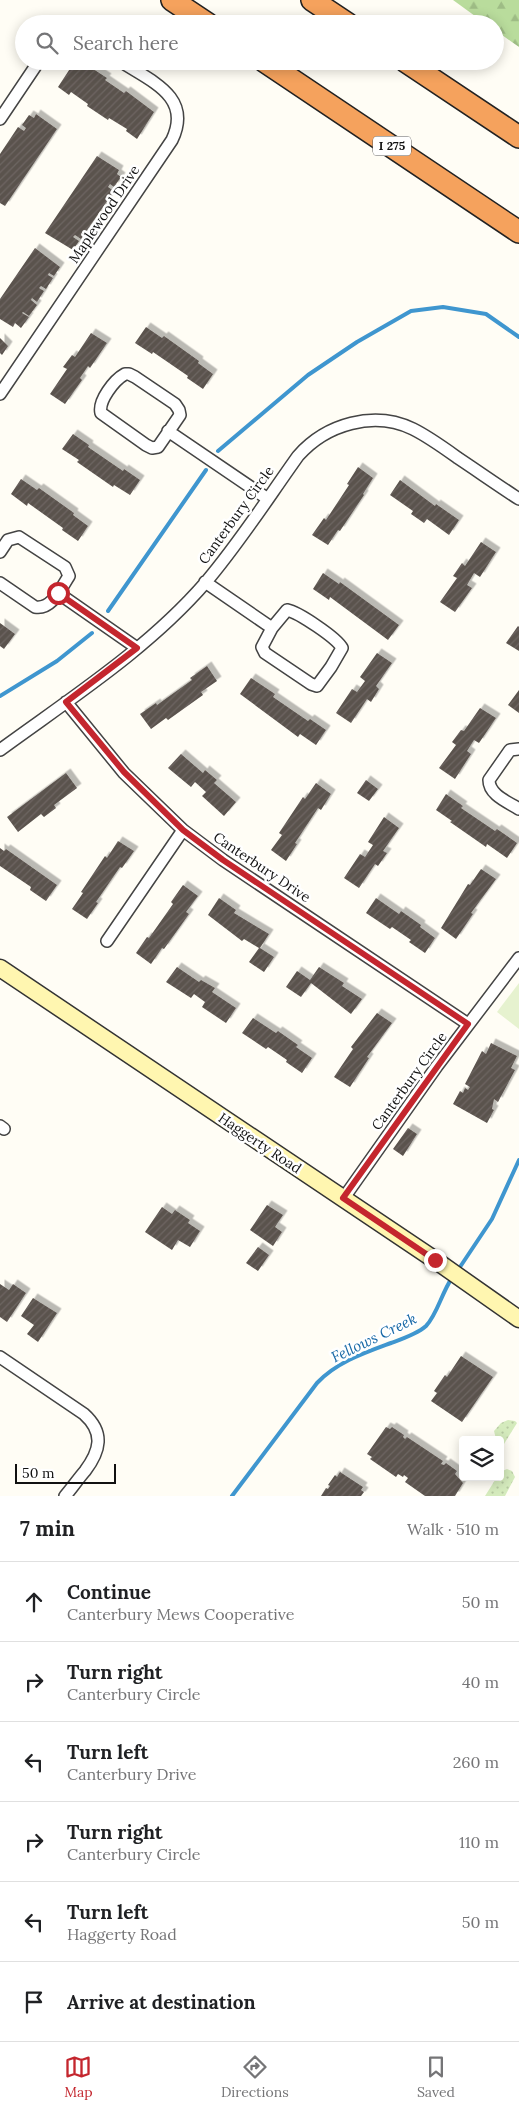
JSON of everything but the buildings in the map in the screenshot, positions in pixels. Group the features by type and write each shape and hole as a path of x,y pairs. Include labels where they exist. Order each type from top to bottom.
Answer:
{"highway":[{"path":"172,0 194,15"},
{"path":"312,0 334,15"},
{"name":"I 275","path":"277,70 519,232"},
{"path":"418,70 519,137"}],"main road":[{"name":"Haggerty Road","path":"0,968 435,1260 519,1319"}],"street":[{"path":"0,119 33,70"},
{"name":"Maplewood Drive","path":"0,394 177,130 176,108 168,93 134,70"},
{"path":"130,374 175,404 179,410 180,415 168,431 158,447 152,448 101,413 101,403 119,378 130,374"},
{"name":"Canterbury Circle","path":"0,750 137,648 205,582 238,541 298,456 314,440 338,427 370,420 388,421 412,429 519,499"},
{"path":"168,431 268,499"},
{"path":"0,552 8,540 19,537 65,567 69,576 46,607 35,607 0,583"},
{"path":"205,582 272,628"},
{"path":"58,593 137,648"},
{"path":"291,611 336,641 342,648 341,652 316,686 263,651 263,642 272,628 284,612 291,611"},
{"name":"Canterbury Drive","path":"66,702 124,772 183,830 230,865 468,1024"},
{"path":"519,749 510,750 489,780 489,786 493,792 519,809"},
{"path":"107,941 183,830"},
{"name":"Canterbury Circle","path":"343,1198 468,1024 519,958"},
{"path":"0,1358 84,1414 94,1425 98,1441 97,1453 94,1460 65,1496"}],"green space":[{"path":"453,0 519,0 519,47 504,36 504,15 474,15"},
{"path":"519,983 519,1029 497,1012"},
{"path":"508,1420 517,1423 504,1444 504,1436 495,1436 494,1431 501,1423"},
{"path":"507,1469 512,1471 515,1477 505,1496 485,1496 494,1481 504,1481 504,1470"}],"waterway":[{"path":"218,451 308,375 357,342 411,311 443,307 486,314 519,337"},
{"path":"108,611 206,470"},
{"path":"0,696 57,661 92,633"},
{"name":"Fellows Creek","path":"458,1270 492,1219 519,1160"},
{"name":"Fellows Creek","path":"232,1496 317,1383 333,1369 351,1359 409,1336 426,1326 452,1278"}],"route":[{"path":"58,593 137,648 66,702 96,740 150,800 183,830 223,860 468,1024 343,1198 435,1260"}]}
